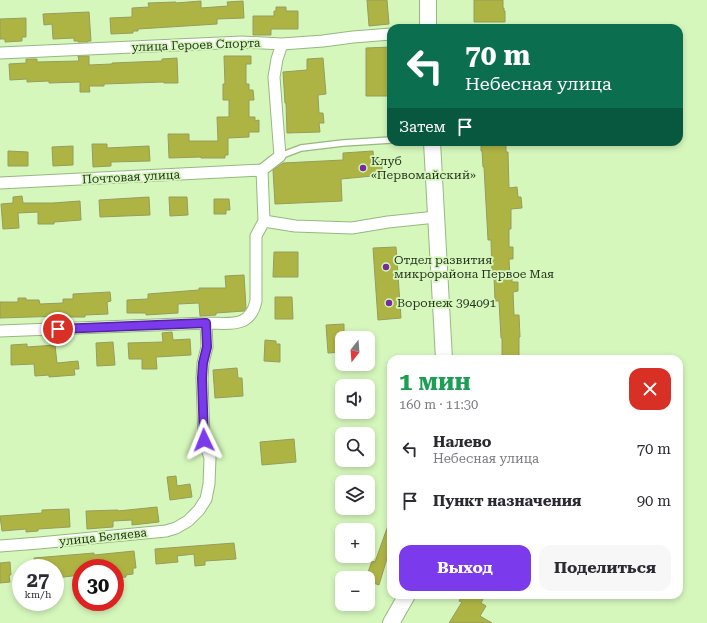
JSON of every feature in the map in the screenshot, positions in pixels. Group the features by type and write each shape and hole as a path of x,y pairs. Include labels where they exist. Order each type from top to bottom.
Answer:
{"street":[{"path":"428,0 428,24"},
{"name":"улица Героев Спорта","path":"0,53 242,42 282,44 387,34"},
{"path":"0,331 236,323 251,315 256,301 256,236 264,221 262,170 280,156 274,77 277,59 282,44"},
{"path":"432,146 444,355"},
{"name":"Почтовая улица","path":"0,183 262,170"},
{"path":"264,221 295,226 352,228 388,222 436,217"},
{"name":"улица Беляева","path":"0,546 40,544 166,531 176,528 188,521 199,510 206,499 209,484 210,458 204,440 202,378 203,363 207,347 206,323"},
{"path":"391,623 405,599"}],"lane":[{"path":"280,156 301,148 343,143 387,140"}],"building":[{"path":"367,0 387,0 389,24 369,26"},
{"path":"474,0 503,0 505,22 474,22"},
{"path":"201,1 201,8 228,6 227,2 243,1 244,18 217,19 217,24 138,29 138,31 133,31 133,33 111,34 110,18 132,17 132,8 149,7 148,3"},
{"path":"276,7 286,7 286,11 298,11 298,29 271,29 271,35 253,35 253,16 274,16"},
{"path":"89,12 91,41 88,42 74,41 74,38 53,39 52,24 44,25 43,14"},
{"path":"26,18 26,37 22,37 22,41 5,42 5,39 0,39 0,19"},
{"path":"387,47 387,96 366,96 366,48"},
{"path":"78,56 89,56 89,65 162,61 162,59 177,58 178,83 163,82 104,84 104,86 89,86 90,92 80,92 80,82 49,83 49,81 27,82 27,79 10,80 9,64 26,63 26,59 37,59 37,62 79,61"},
{"path":"224,56 251,56 251,64 246,64 246,84 249,84 249,90 253,90 254,100 249,100 249,117 255,117 255,121 259,120 259,132 249,132 249,137 228,138 228,155 225,155 225,158 169,158 168,134 189,134 189,141 218,141 217,117 229,117 229,100 223,100 223,84 225,84"},
{"path":"323,58 326,94 318,95 319,113 323,113 324,123 319,123 320,132 287,133 283,72 307,70 307,59"},
{"path":"92,144 107,144 107,148 149,146 150,161 111,162 111,166 93,167"},
{"path":"73,146 73,165 53,166 52,147"},
{"path":"481,146 506,146 506,152 508,152 509,188 517,187 518,197 521,197 522,208 511,209 511,229 509,229 509,247 513,247 513,259 509,259 510,278 512,278 512,282 518,282 518,291 513,292 514,315 519,315 519,355 502,355 499,301 495,301 494,276 492,276 491,240 488,240 484,167"},
{"path":"8,151 28,152 28,166 8,166"},
{"path":"373,151 374,162 381,161 383,175 341,179 342,201 275,204 273,170 283,163 343,160 343,153"},
{"path":"22,196 23,203 80,201 81,220 54,222 54,224 38,224 38,212 18,213 19,228 3,229 1,204 13,203 13,197"},
{"path":"149,197 150,215 100,217 99,200"},
{"path":"169,197 187,197 188,215 170,216"},
{"path":"214,199 229,199 230,210 226,210 226,214 214,214"},
{"path":"396,247 401,318 378,320 373,248"},
{"path":"274,252 298,252 298,277 273,277"},
{"path":"244,275 246,308 244,311 200,316 199,303 178,304 178,313 146,315 146,313 127,313 127,300 148,299 148,294 199,290 199,288 226,288 225,276"},
{"path":"110,292 111,301 107,302 108,314 85,315 85,317 63,316 0,318 0,302 18,302 18,298 26,298 26,300 39,300 40,304 63,303 63,299 73,299 73,294"},
{"path":"275,297 292,297 293,319 275,319"},
{"path":"344,324 344,331 335,331 335,352 328,353 326,325"},
{"path":"172,332 173,340 190,339 191,355 156,357 157,369 142,369 142,359 129,359 128,343 163,342 162,333"},
{"path":"265,340 276,341 276,344 280,344 280,362 264,361"},
{"path":"113,342 115,365 97,366 96,343"},
{"path":"27,344 27,347 55,345 57,363 78,361 79,369 74,369 75,375 49,377 49,375 35,376 34,364 11,365 11,345"},
{"path":"237,368 238,378 242,378 243,396 215,398 213,370"},
{"path":"294,439 296,462 262,465 260,442"},
{"path":"176,476 177,486 190,484 192,497 170,500 167,477"},
{"path":"157,507 159,522 132,525 132,520 113,521 113,527 87,529 86,511 118,511"},
{"path":"69,509 70,527 38,529 38,531 26,532 26,529 2,531 0,516 42,513 42,510"},
{"path":"387,528 387,558 379,585 375,584 375,571 368,571 371,563 375,563"},
{"path":"234,543 236,559 205,561 205,565 195,566 194,554 177,556 178,562 156,564 155,549"},
{"path":"134,551 136,568 133,568 133,574 126,575 126,577 124,577 124,559 72,559 72,576 64,577 64,559 34,558 94,553 94,555"},
{"path":"10,562 10,582 0,583 0,563"},
{"path":"460,599 483,599 481,603 486,606 480,616 492,623 449,623 462,602 459,601"}],"place":[{"name":"Клуб «Первомайский»","path":"363,168"},
{"name":"Отдел развития микрорайона Первое Мая","path":"386,267"},
{"name":"Воронеж 394091","path":"389,303"}],"route":[{"path":"58,329 206,323 207,347 203,363 202,378 204,440"}]}
